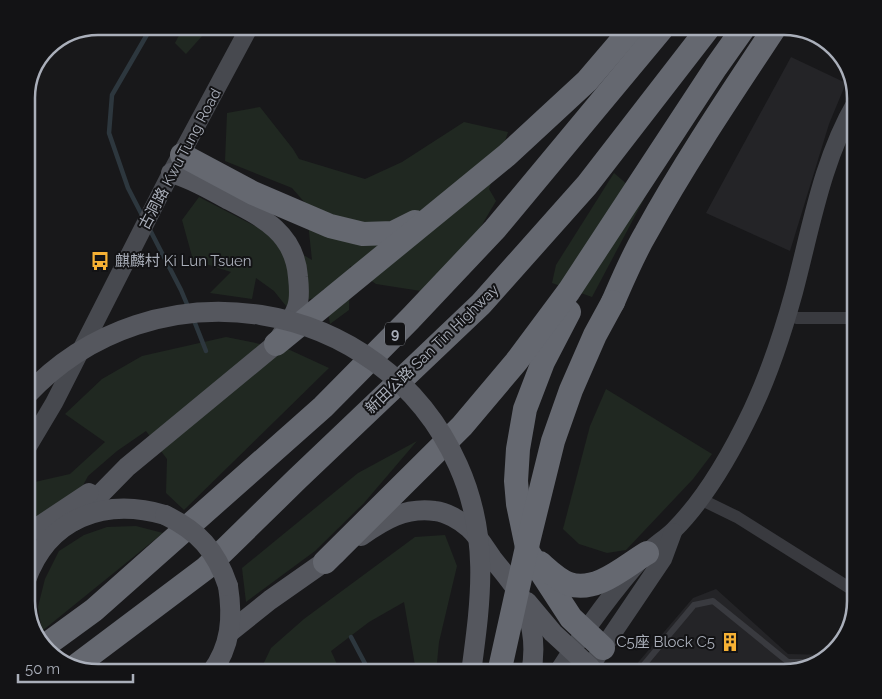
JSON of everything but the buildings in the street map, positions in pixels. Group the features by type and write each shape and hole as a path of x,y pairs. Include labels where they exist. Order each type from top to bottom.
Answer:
{"highway":[{"path":"276,344 507,155 587,81 626,35"},
{"name":"9","path":"51,642 94,610 323,407 495,229 657,35"},
{"name":"新田公路 San Tin Highway","path":"82,662 206,568 304,472 482,304 587,185 703,35"},
{"path":"325,562 462,426 492,393 569,291 650,166 739,35"},
{"path":"501,664 522,565 553,441 595,335 645,234 666,198 714,120 770,35"},
{"path":"176,164 253,193 330,226 363,234 393,232 436,212"},
{"path":"593,662 584,631 563,607 528,552 518,504 516,482 518,449 525,409 543,362 650,166"},
{"path":"528,552 560,580 579,586 591,585 604,580 647,553"}],"main road":[{"name":"古洞路 Kwu Tung Road","path":"35,435 54,403 176,164 245,35"},
{"path":"562,664 603,605 647,553 674,531 700,499 738,438 769,370 787,315 824,175 847,119"},
{"path":"35,529 127,467 276,344 298,305 298,267 291,248 280,232 250,210 185,177 176,164"},
{"path":"35,388 57,368 104,338 162,317 188,313 214,311 265,315 308,327 356,350 401,384 428,415 450,449 464,481 476,520 481,559 481,596 472,664"},
{"path":"35,549 74,521 127,467"},
{"path":"74,521 91,513 109,508 147,509 165,515 186,526 205,542 222,570 228,586 231,608 230,632 227,644 216,664"},
{"path":"230,632 270,600 388,518 402,512 417,510 436,511 454,518 468,527 520,594 554,633 571,650 593,662 663,560 674,531"},
{"path":"35,561 40,551 53,536"},
{"path":"520,594 532,630 533,664"}],"street":[{"path":"787,315 797,318 847,318"},
{"path":"700,499 737,517 847,586"}],"lane":[{"path":"645,664 694,605 712,601 788,662 800,662"}],"shaded area":[{"path":"179,35 203,35 186,54 175,43"},
{"path":"791,57 845,82 829,124 790,251 706,213"},
{"path":"260,107 299,159 365,179 402,162 464,122 508,132 489,189 496,201 476,235 421,291 376,284 350,266 349,310 330,324 324,289 314,298 286,306 274,291 256,278 252,299 210,293 231,272 193,260 182,220 199,197 255,226 312,260 306,204 292,188 225,161 227,113"},
{"path":"614,173 644,199 592,297 552,283 556,265"},
{"path":"226,337 290,350 329,368 184,510 166,493 167,459 146,431 117,451 88,476 71,508 35,537 35,482 70,474 105,442 65,414 102,379 142,356"},
{"path":"606,389 712,454 693,479 626,550 607,553 579,544 563,529 590,426"},
{"path":"417,441 364,503 315,551 246,602 242,568 358,473"},
{"path":"136,526 163,533 42,631 38,607 45,579 59,551 84,535 107,527"},
{"path":"445,535 457,566 439,642 437,664 415,664 404,602 369,622 331,651 337,664 263,664 271,648 304,619 415,537"},
{"path":"716,589 788,654 817,655 804,661 784,664 637,664 693,598"}],"waterway":[{"path":"143,217 128,188 109,133 112,95 147,35"},
{"path":"149,228 189,309"},
{"path":"193,318 206,351"},
{"path":"351,637 365,664"}],"place":[{"name":"麒麟村 Ki Lun Tsuen","path":"100,261"},
{"name":"C5座 Block C5","path":"730,642"}]}
